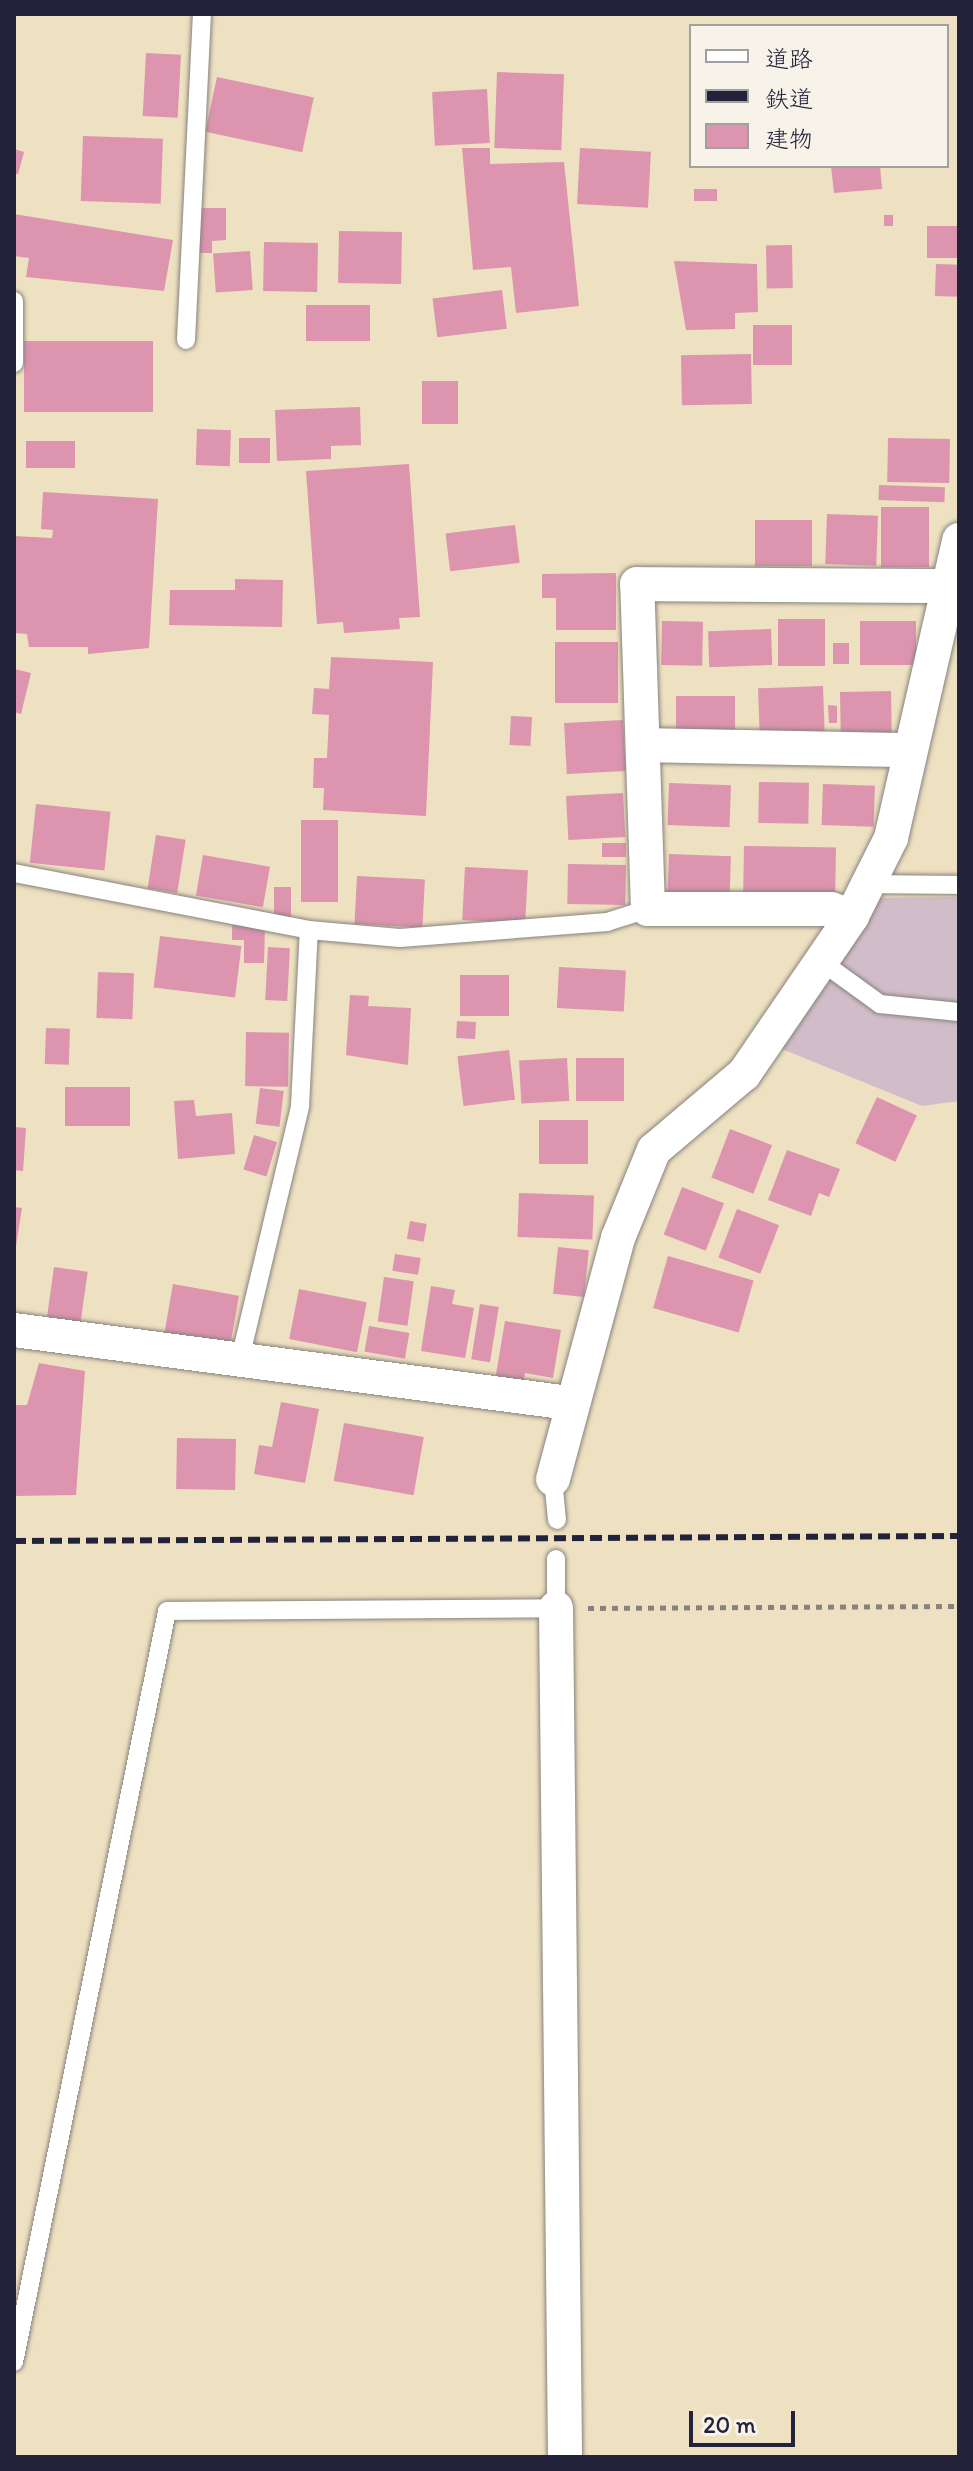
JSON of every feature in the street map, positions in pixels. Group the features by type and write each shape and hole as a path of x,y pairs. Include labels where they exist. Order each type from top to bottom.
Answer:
{"street":[{"path":"553,1479 569,1403 618,1238 654,1150 744,1074 852,916 891,838 959,540"},
{"path":"852,916 831,909 648,909 637,584 948,586"},
{"path":"643,745 909,750"},
{"path":"14,1330 239,1363 569,1403"},
{"path":"556,1608 565,2457"}],"lane":[{"path":"186,340 202,14"},
{"path":"14,301 14,363"},
{"path":"14,873 309,930 400,938 607,922 648,909"},
{"path":"868,884 959,885"},
{"path":"239,1363 300,1106 309,930"},
{"path":"822,962 880,1004 959,1012"},
{"path":"553,1479 557,1520"},
{"path":"14,2362 167,1611 556,1608 556,1559"}],"path":[{"path":"556,1608 959,1606"}],"shaded area":[{"path":"959,897 959,1101 922,1106 782,1049 877,898"}],"building":[{"path":"146,53 181,55 178,118 143,116"},
{"path":"497,72 564,74 561,150 494,148"},
{"path":"217,77 314,98 302,152 205,132"},
{"path":"487,89 490,143 435,146 432,92"},
{"path":"83,136 163,139 161,204 81,201"},
{"path":"462,148 490,148 490,164 564,162 579,306 516,313 511,267 473,270"},
{"path":"580,148 651,152 648,208 577,204"},
{"path":"14,149 24,152 18,174 14,173"},
{"path":"831,168 880,168 882,189 834,193"},
{"path":"694,189 717,189 717,201 694,201"},
{"path":"197,208 226,208 226,240 212,241 212,253 197,253"},
{"path":"14,214 173,240 164,291 26,277 29,258 14,256"},
{"path":"884,215 893,215 893,226 884,226"},
{"path":"927,226 959,226 959,258 927,258"},
{"path":"339,231 402,232 401,284 338,283"},
{"path":"264,242 318,243 317,292 263,291"},
{"path":"766,245 792,245 793,288 767,288"},
{"path":"250,251 253,290 216,292 213,254"},
{"path":"674,261 757,264 758,312 735,313 735,329 686,330"},
{"path":"936,264 959,265 958,297 935,296"},
{"path":"502,290 507,329 437,337 433,299"},
{"path":"306,305 370,305 370,341 306,341"},
{"path":"753,325 792,325 792,365 753,365"},
{"path":"24,341 153,341 153,412 24,412"},
{"path":"751,354 752,404 682,405 681,355"},
{"path":"422,381 458,381 458,424 422,424"},
{"path":"360,407 361,445 331,446 331,459 277,461 275,410"},
{"path":"197,429 231,430 230,466 196,465"},
{"path":"239,438 270,438 270,463 239,463"},
{"path":"888,438 950,439 949,483 887,482"},
{"path":"26,441 75,441 75,468 26,468"},
{"path":"409,464 420,617 399,618 400,629 344,633 343,622 317,624 306,471"},
{"path":"879,485 945,487 944,502 878,500"},
{"path":"43,492 158,499 149,648 88,654 88,647 29,647 27,634 14,633 14,536 52,538 53,530 41,529"},
{"path":"881,507 929,507 929,567 881,567"},
{"path":"827,514 878,516 876,566 825,564"},
{"path":"755,520 812,520 812,566 755,566"},
{"path":"515,525 520,563 450,571 446,534"},
{"path":"616,573 616,630 556,630 556,598 542,598 542,574"},
{"path":"235,579 283,580 282,627 169,625 170,590 235,590"},
{"path":"778,619 825,619 825,666 778,666"},
{"path":"662,621 703,622 702,666 661,665"},
{"path":"860,621 916,621 916,665 860,665"},
{"path":"771,629 772,665 709,667 708,631"},
{"path":"555,642 618,642 618,703 555,703"},
{"path":"833,643 849,643 849,664 833,664"},
{"path":"331,657 433,662 426,816 323,810 324,788 313,788 314,758 327,758 329,715 312,714 314,688 329,689"},
{"path":"14,669 31,673 21,714 14,712"},
{"path":"823,686 825,736 760,738 758,688"},
{"path":"891,691 892,735 841,736 840,692"},
{"path":"676,696 735,696 735,740 676,740"},
{"path":"828,705 837,706 837,723 829,723"},
{"path":"511,716 532,717 530,746 509,745"},
{"path":"623,720 626,771 567,774 564,723"},
{"path":"759,782 809,783 808,824 758,823"},
{"path":"669,783 731,785 729,827 668,825"},
{"path":"823,784 875,786 874,827 822,825"},
{"path":"623,793 625,837 568,840 566,796"},
{"path":"36,804 111,812 104,871 30,863"},
{"path":"301,820 338,820 338,902 301,902"},
{"path":"156,835 186,840 177,893 148,888"},
{"path":"602,843 626,843 626,857 602,857"},
{"path":"744,846 836,848 835,898 743,896"},
{"path":"669,854 731,856 729,903 667,901"},
{"path":"203,855 270,867 263,907 196,895"},
{"path":"568,864 626,865 625,905 567,904"},
{"path":"465,867 528,870 525,923 462,920"},
{"path":"357,876 425,880 422,927 354,924"},
{"path":"274,887 291,887 291,917 274,917"},
{"path":"232,925 265,926 264,963 244,963 244,940 232,940"},
{"path":"160,936 241,946 235,998 154,988"},
{"path":"268,947 290,948 287,1001 265,1000"},
{"path":"559,967 626,971 624,1011 557,1008"},
{"path":"98,972 134,973 132,1019 96,1018"},
{"path":"460,975 509,975 509,1016 460,1016"},
{"path":"350,995 369,996 368,1006 411,1008 408,1065 346,1055"},
{"path":"457,1021 476,1022 475,1039 456,1038"},
{"path":"46,1028 70,1029 69,1065 45,1064"},
{"path":"246,1032 289,1033 288,1087 245,1086"},
{"path":"509,1050 515,1100 463,1106 457,1056"},
{"path":"567,1058 569,1101 521,1103 519,1061"},
{"path":"576,1058 624,1058 624,1101 576,1101"},
{"path":"65,1087 130,1087 130,1126 65,1126"},
{"path":"260,1088 284,1091 279,1127 256,1124"},
{"path":"877,1097 917,1116 895,1162 855,1143"},
{"path":"194,1100 196,1116 232,1113 235,1154 178,1159 174,1101"},
{"path":"539,1120 588,1120 588,1164 539,1164"},
{"path":"14,1127 26,1128 23,1171 14,1170"},
{"path":"730,1129 772,1145 753,1194 711,1178"},
{"path":"254,1135 277,1142 266,1176 243,1169"},
{"path":"787,1150 840,1169 829,1197 819,1193 811,1216 768,1200"},
{"path":"682,1187 724,1203 706,1251 664,1235"},
{"path":"519,1193 594,1196 592,1240 517,1237"},
{"path":"14,1207 22,1208 16,1246 14,1245"},
{"path":"737,1209 779,1225 760,1274 718,1258"},
{"path":"410,1221 427,1224 424,1242 407,1239"},
{"path":"558,1247 589,1250 584,1297 553,1294"},
{"path":"395,1254 421,1258 418,1275 392,1271"},
{"path":"668,1256 754,1281 739,1332 653,1308"},
{"path":"54,1267 88,1272 79,1333 45,1328"},
{"path":"384,1277 414,1281 407,1326 378,1322"},
{"path":"173,1284 239,1296 229,1351 163,1339"},
{"path":"431,1286 455,1290 452,1304 474,1308 465,1358 421,1351"},
{"path":"299,1289 367,1302 357,1352 289,1339"},
{"path":"480,1304 499,1307 490,1362 471,1359"},
{"path":"505,1321 561,1330 553,1378 525,1373 523,1385 495,1380"},
{"path":"369,1326 409,1333 405,1359 364,1352"},
{"path":"39,1363 85,1371 76,1495 14,1496 14,1405 27,1405"},
{"path":"281,1402 319,1409 305,1483 254,1474 259,1445 272,1447"},
{"path":"344,1423 424,1437 414,1495 334,1481"},
{"path":"177,1438 236,1439 235,1490 176,1489"}],"railway":[{"path":"14,1541 959,1536"}]}
